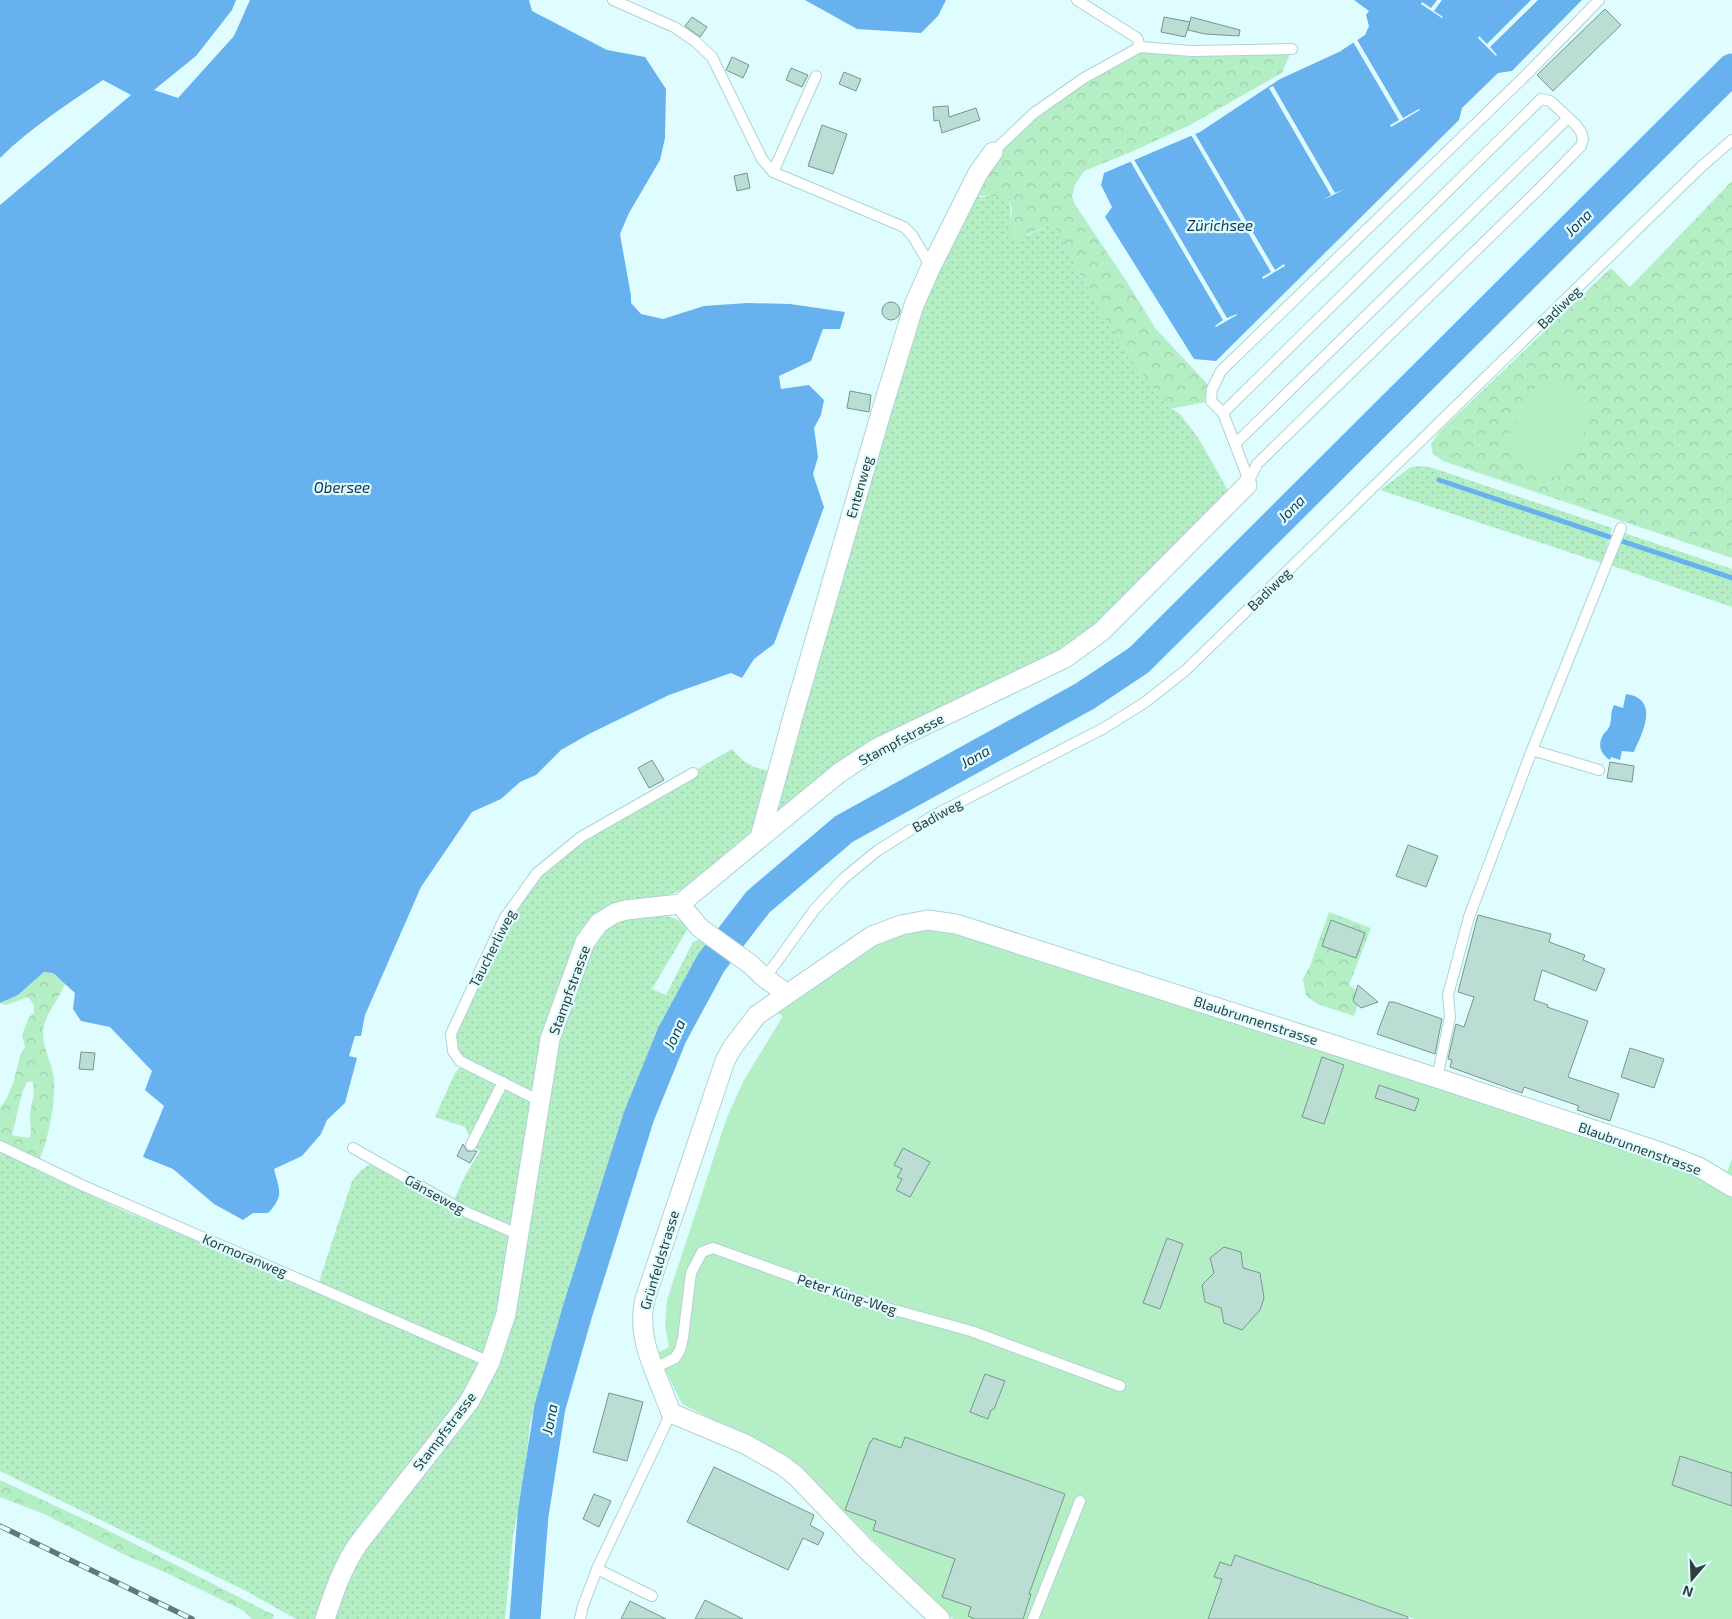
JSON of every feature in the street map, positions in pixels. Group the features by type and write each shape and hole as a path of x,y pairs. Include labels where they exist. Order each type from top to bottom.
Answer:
{"street":[{"name":"Entenweg","path":"760,837 881,412 914,305 978,173 993,152"},
{"name":"Stampfstrasse","path":"325,1619 347,1560 469,1402 490,1362 506,1314 550,1039 585,942 594,929 615,913 680,904 839,773 877,748 1065,658 1102,631 1247,485"},
{"path":"680,904 700,928 745,960 787,994"},
{"name":"Blaubrunnenstrasse","path":"787,994 872,936 901,925 928,920 956,924 1437,1078 1674,1157 1699,1167 1732,1186"},
{"name":"Grünfeldstrasse","path":"671,1413 653,1369 642,1331 643,1307 725,1061 732,1048 757,1015 787,994"},
{"path":"671,1413 744,1444 782,1465 796,1476 864,1548 940,1619"}],"lane":[{"path":"613,0 674,27 695,41 712,57 762,160 773,172 904,228 912,234 931,267"},
{"path":"1078,0 1137,38 1140,47"},
{"path":"1247,485 1246,473 1223,413 1211,401 1212,389 1221,371 1528,73 1599,0"},
{"path":"993,152 1034,113 1084,78 1140,47 1192,51 1292,49"},
{"path":"773,172 816,76"},
{"path":"1223,413 1541,99 1550,101 1582,132 1581,146 1257,464 1247,485"},
{"path":"1235,444 1568,118"},
{"name":"Badiweg","path":"765,978 815,909 842,879 877,850 931,816 1104,728 1144,703 1186,670 1701,167 1732,140"},
{"path":"1437,1078 1450,1017 1448,996 1469,917 1532,750 1620,531"},
{"path":"1532,750 1600,770"},
{"name":"Taucherliweg","path":"540,1100 460,1061 453,1051 451,1034 504,919 537,873 582,838 693,773"},
{"path":"471,1145 503,1082"},
{"name":"Kormoranweg","path":"0,1146 102,1193 490,1362"},
{"name":"Gänseweg","path":"352,1148 466,1212 520,1235"},
{"name":"Peter Küng-Weg","path":"653,1369 675,1358 680,1350 691,1273 702,1252 713,1248 858,1300 971,1331 1120,1386"},
{"path":"580,1619 597,1569 671,1413"},
{"path":"1033,1619 1080,1500"},
{"path":"597,1569 652,1596"}],"green space":[{"path":"1140,47 1292,49 1282,73 1190,125 1084,171 1075,185 1072,197 1076,206 1156,329 1212,389 1211,401 1175,408 1169,408 1127,355 1084,282 1053,223 1018,239 1010,235 1009,223 1012,211 1011,204 1007,200 997,196 973,195 978,173 1034,113"},
{"path":"1732,181 1732,558 1443,461 1433,454 1431,444 1439,432 1611,268 1630,287"},
{"path":"968,193 980,197 998,195 1007,199 1011,212 1009,223 1027,236 1053,222 1084,282 1148,381 1169,407 1180,414 1199,439 1231,496 1121,602 1071,646 965,700 681,890 666,896 638,901 579,937 496,1319 475,1376 316,1619 296,1619 248,1592 0,1471 0,1150 43,1173 122,1210 316,1291 352,1181 360,1171 370,1164 451,1206 465,1176 480,1151 474,1147 465,1127 435,1117 455,1073 461,1066 451,1034 504,919 537,873 581,837 732,749 752,766 778,772 881,413"},
{"path":"1542,376 1597,408 1556,478 1502,446"},
{"path":"1411,467 1433,468 1612,528 1602,563 1380,490"},
{"path":"1624,533 1732,569 1732,607 1610,565"},
{"path":"1329,912 1371,928 1349,985 1362,994 1354,1016 1317,1004 1306,996 1303,979 1310,966"},
{"path":"651,915 671,917 690,925 652,989 666,995 693,942 702,938 710,942 678,1000 642,1084 607,1182 550,1356 530,1424 524,1479 513,1536 505,1619 334,1619 352,1567 490,1380 555,1052 586,958 605,928 618,921"},
{"path":"940,929 971,937 1639,1153 1722,1186 1732,1159 1732,1619 1414,1619 1404,1615 1402,1619 953,1619 797,1465 770,1448 682,1404 657,1353 669,1347 665,1326 667,1300 727,1117 744,1080 783,1016 772,1010 794,1001 863,949 890,935 918,930"},
{"path":"44,972 52,973 65,984 46,1020 43,1032 44,1043 53,1073 54,1092 49,1130 39,1160 0,1144 0,1108 13,1084 20,1056 25,1047 22,1035 29,1017 34,1013 34,1005 28,997 6,1005 0,1003 18,995","holes":["27,1082 33,1082 34,1092 30,1113 30,1138 12,1135 22,1093"]},
{"path":"0,1480 103,1528 274,1615 272,1619 252,1619 244,1611 171,1575 121,1553 44,1514 0,1497"}],"water":[{"name":"Obersee","path":"0,0 236,0 232,10 196,56 154,90 178,98 234,36 250,0 529,0 532,11 607,50 645,57 666,89 665,138 660,160 629,213 620,234 631,303 641,314 663,319 704,306 747,303 790,304 845,312 840,329 823,329 811,361 779,376 781,389 809,385 824,400 821,415 814,428 818,457 813,474 824,507 774,644 754,659 742,678 731,673 669,695 589,734 561,750 536,775 520,782 501,799 472,812 421,887 365,1015 361,1036 355,1036 349,1056 357,1058 345,1103 327,1120 321,1134 302,1156 274,1169 279,1187 279,1197 268,1213 253,1213 243,1220 214,1204 173,1169 143,1157 164,1106 145,1090 152,1071 110,1027 81,1021 73,1009 75,993 53,973 44,972 18,995 0,1003 0,205 131,95 103,80 37,126 0,158"},
{"path":"805,0 946,0 938,16 921,33 857,29"},
{"name":"Zürichsee","path":"1354,0 1582,0 1512,71 1498,73 1462,108 1459,120 1216,361 1194,359 1105,217 1112,207 1101,185 1104,173 1200,132 1280,79 1339,52 1365,35 1369,26 1366,15 1369,11"},
{"path":"1626,694 1636,697 1643,702 1646,709 1644,726 1634,752 1622,751 1620,760 1611,757 1610,760 1602,752 1600,743 1611,722 1614,705 1623,708"}],"pier":[{"path":"1437,0 1442,0 1434,11 1442,18 1421,4 1422,2 1431,8"},
{"path":"1531,0 1538,0 1490,47 1496,56 1478,38 1479,36 1487,44"},
{"path":"1356,38 1403,118 1420,110 1391,127 1390,125 1399,120 1352,40"},
{"path":"1273,86 1335,193 1345,189 1323,200 1331,195 1269,88"},
{"path":"1194,132 1275,270 1284,264 1285,266 1263,279 1262,277 1271,272 1190,133"},
{"path":"1133,158 1227,318 1237,315 1215,326 1223,320 1129,159"}],"building":[{"path":"1605,9 1621,25 1553,91 1537,75"},
{"path":"692,17 707,27 700,37 685,26"},
{"path":"1164,17 1190,22 1185,37 1161,32"},
{"path":"1191,17 1240,30 1239,36 1205,34 1188,30"},
{"path":"732,57 749,65 743,78 726,70"},
{"path":"791,68 808,75 802,87 786,80"},
{"path":"844,72 861,79 856,91 839,84"},
{"path":"948,106 949,117 976,108 980,120 942,133 939,120 934,121 933,107"},
{"path":"822,125 847,134 833,174 808,166"},
{"path":"747,173 750,188 737,191 734,176"},
{"path":"891,302 897,305 900,311 897,317 891,320 885,317 882,311 885,305"},
{"path":"850,391 871,395 869,412 847,408"},
{"path":"652,760 664,780 649,788 638,768"},
{"path":"1610,762 1634,766 1632,782 1607,778"},
{"path":"1408,845 1438,856 1426,887 1396,876"},
{"path":"1478,915 1551,934 1549,942 1585,955 1583,960 1605,969 1596,991 1542,970 1534,1000 1548,1005 1547,1007 1588,1021 1568,1077 1619,1094 1610,1121 1577,1110 1579,1106 1524,1087 1522,1093 1450,1067 1452,1060 1448,1059 1456,1024 1464,1027 1474,997 1458,992"},
{"path":"1331,920 1365,933 1356,958 1322,946"},
{"path":"1358,985 1378,1002 1361,1008 1353,1001"},
{"path":"1389,1002 1394,1002 1442,1019 1435,1054 1377,1034"},
{"path":"1630,1048 1664,1059 1654,1088 1621,1077"},
{"path":"81,1052 95,1053 93,1070 79,1069"},
{"path":"1322,1057 1344,1065 1324,1124 1302,1117"},
{"path":"1379,1085 1419,1099 1415,1111 1375,1098"},
{"path":"463,1144 467,1151 477,1151 470,1163 457,1156"},
{"path":"903,1148 930,1162 910,1197 896,1190 902,1179 897,1177 902,1169 894,1165"},
{"path":"1167,1238 1183,1244 1160,1309 1143,1303"},
{"path":"1224,1247 1241,1252 1243,1268 1260,1273 1264,1298 1260,1310 1242,1330 1224,1323 1221,1308 1205,1302 1202,1285 1214,1273 1210,1258"},
{"path":"985,1374 1005,1381 988,1419 970,1412"},
{"path":"609,1393 643,1402 627,1461 593,1452"},
{"path":"905,1437 1065,1494 1029,1594 1031,1594 1023,1619 975,1619 968,1616 971,1607 942,1597 955,1559 873,1530 876,1521 845,1510 873,1438 901,1448"},
{"path":"1680,1456 1732,1473 1732,1506 1672,1485"},
{"path":"714,1467 814,1515 810,1525 824,1533 818,1545 803,1538 788,1570 687,1522"},
{"path":"594,1494 611,1501 599,1527 583,1519"},
{"path":"1235,1555 1408,1617 1408,1619 1208,1619 1222,1579 1214,1577 1220,1562 1231,1566"},
{"path":"705,1600 743,1619 695,1619"},
{"path":"630,1601 666,1619 621,1619"}],"waterway":[{"name":"Jona","path":"525,1619 533,1515 550,1407 577,1313 639,1116 672,1035 711,963 758,902 844,829 1085,696 1139,660 1732,69"},
{"path":"1439,480 1732,578"}],"railway":[{"path":"0,1526 192,1619"}]}
